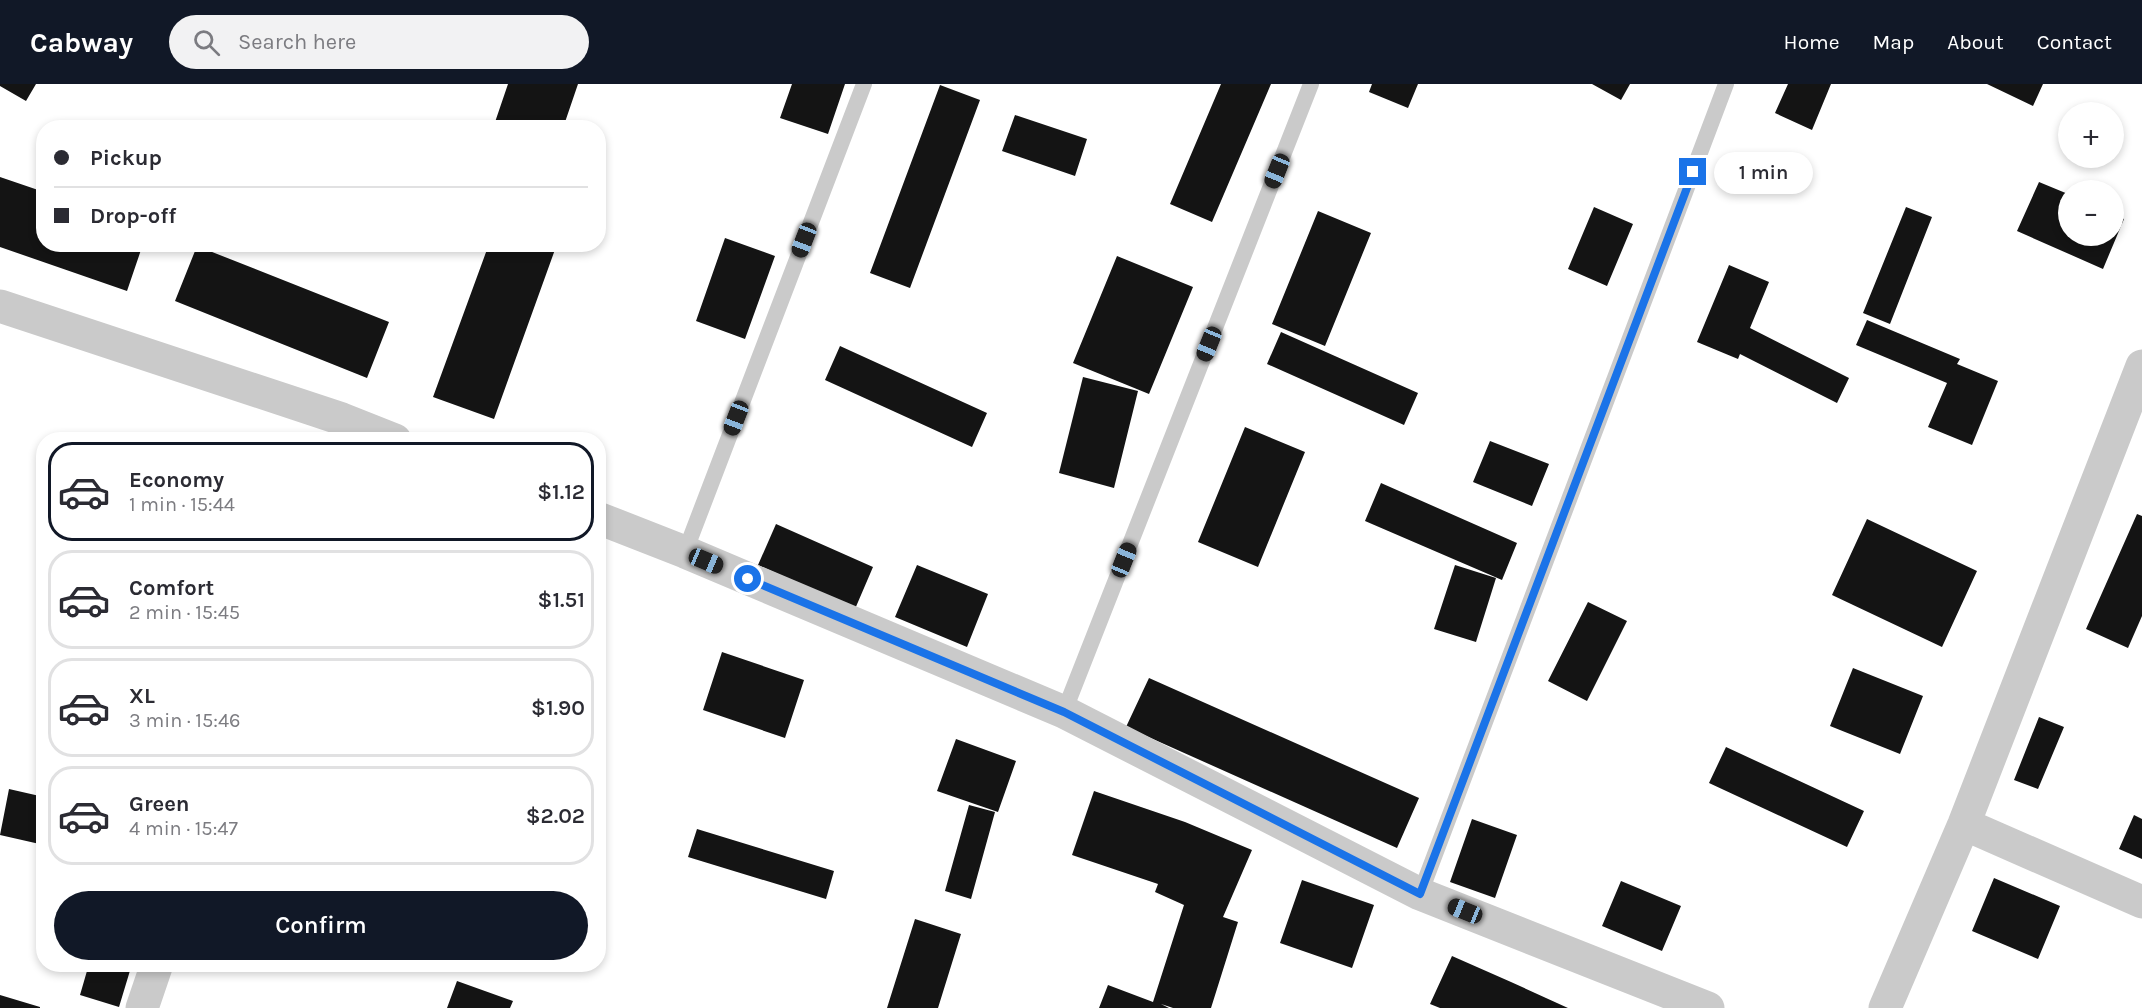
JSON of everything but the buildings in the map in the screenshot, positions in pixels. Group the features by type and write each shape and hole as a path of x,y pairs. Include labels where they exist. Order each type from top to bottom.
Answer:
{"street":[{"path":"0,306 339,429 354,432"},
{"path":"1885,1008 1964,824 2142,366"},
{"path":"606,521 685,552 1064,712 1420,894 1708,1008"},
{"path":"1964,824 2142,902"},
{"path":"142,1008 154,972"}],"lane":[{"path":"685,552 864,84"},
{"path":"1064,712 1311,84"},
{"path":"1420,894 1726,84"}],"route":[{"path":"748,579 1064,712 1420,894 1693,172"}]}
